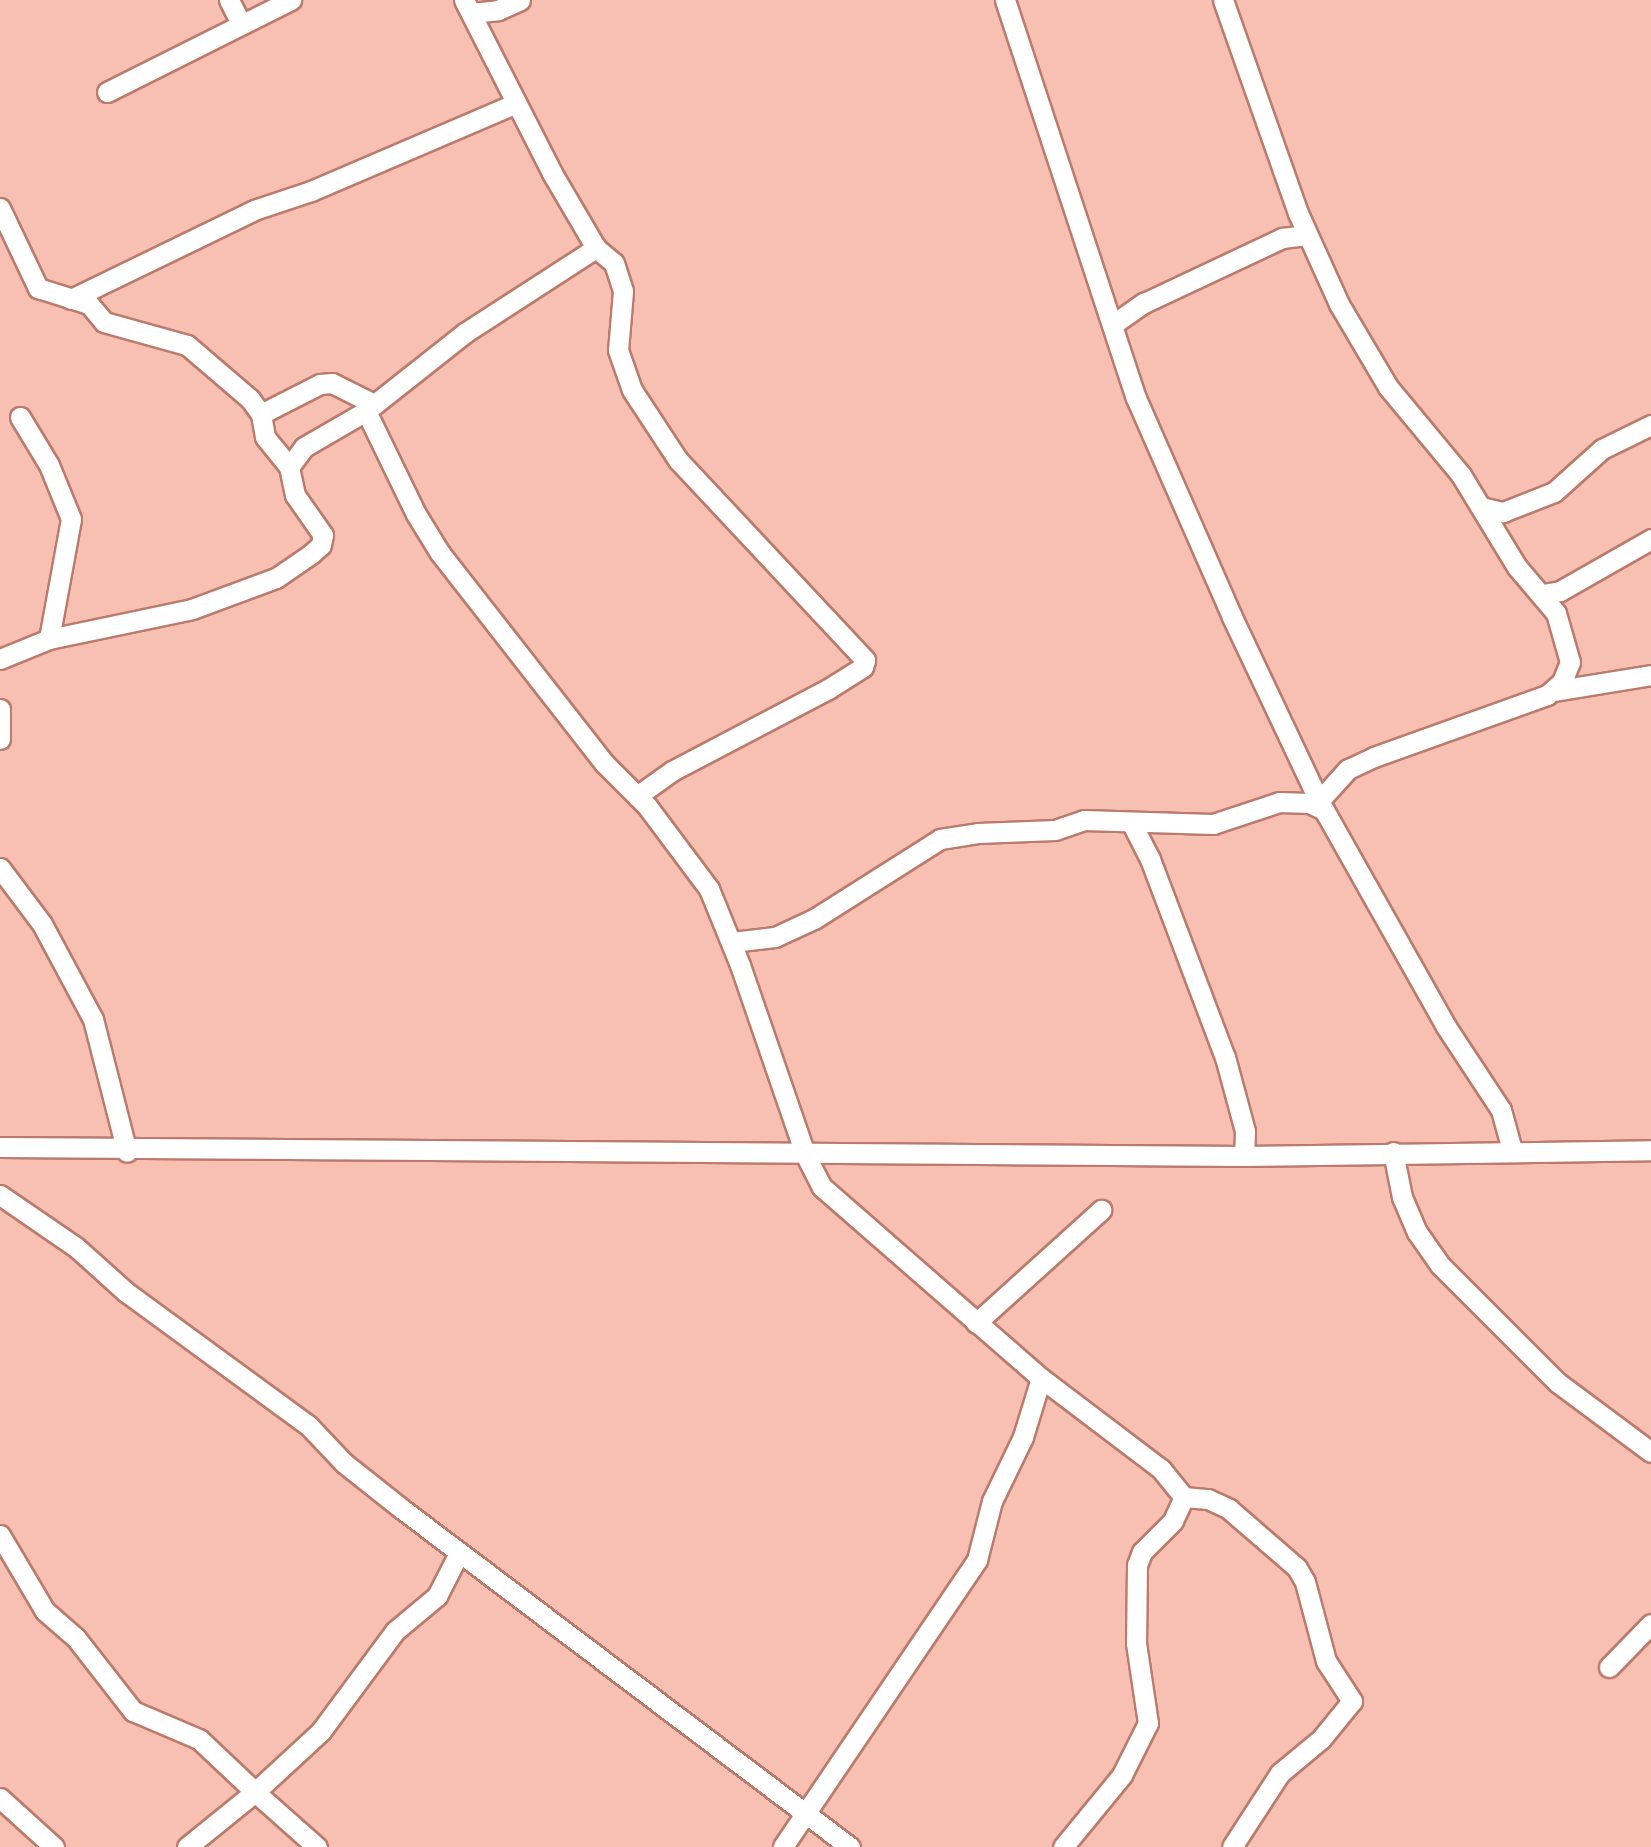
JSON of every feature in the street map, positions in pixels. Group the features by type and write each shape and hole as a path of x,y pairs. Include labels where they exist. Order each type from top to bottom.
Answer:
{"street":[{"path":"229,0 240,22"},
{"path":"107,92 240,22 291,0"},
{"path":"468,7 498,10 520,0"},
{"path":"1005,0 1136,398 1322,805 1445,1025 1501,1110 1512,1150"},
{"path":"1223,0 1298,213 1367,356 1407,413 1461,475 1481,507 1498,520 1517,567 1552,592 1570,662 1590,684"},
{"path":"468,7 516,103 596,248 614,263 623,290 618,350 632,390 678,460 865,660 863,667 828,689 672,771 637,796"},
{"path":"483,37 498,10"},
{"path":"71,299 254,210 311,191 516,103"},
{"path":"0,208 38,288 89,304 104,323 187,345 231,379 261,414 263,433 274,447 293,461"},
{"path":"1282,238 1298,213"},
{"path":"1112,325 1144,303 1282,238 1307,235"},
{"path":"293,461 370,407 466,332 596,248"},
{"path":"261,414 332,383 370,407 416,513 440,553 604,763 637,796 709,889 732,942 805,1154 822,1187 851,1217 1041,1378 1161,1469 1184,1497 1208,1499 1229,1509 1297,1568 1305,1582 1326,1661 1352,1702 1321,1738 1280,1773 1233,1847"},
{"path":"20,417 49,465 71,519 49,639"},
{"path":"1498,520 1554,492 1602,449 1651,425"},
{"path":"0,659 49,639 192,609 276,578 318,549 323,535 295,495 293,461"},
{"path":"1552,592 1651,539"},
{"path":"1553,691 1568,672 1570,662"},
{"path":"1322,805 1348,769 1366,761 1553,691 1651,675"},
{"path":"0,709 0,739"},
{"path":"732,942 775,937 814,919 940,839 978,833 1055,830 1084,820 1213,824 1279,802 1322,805"},
{"path":"1132,822 1150,859 1225,1057 1245,1131 1244,1156"},
{"path":"0,868 42,924 93,1019 127,1152"},
{"path":"0,1147 127,1152 1244,1156 1651,1150"},
{"path":"1393,1152 1402,1197 1417,1232 1440,1265 1563,1387 1651,1452"},
{"path":"0,1195 77,1248 126,1292 308,1425 344,1463 459,1553 850,1847"},
{"path":"976,1323 1101,1210"},
{"path":"783,1847 804,1810 948,1607 977,1560 992,1501 1023,1437 1041,1378"},
{"path":"1063,1847 1122,1775 1148,1723 1136,1643 1137,1564 1142,1552 1174,1521 1184,1497"},
{"path":"0,1535 45,1611 76,1638 134,1711 199,1739 317,1847"},
{"path":"187,1847 255,1792 321,1731 395,1632 437,1596 459,1553"},
{"path":"1609,1667 1651,1624"},
{"path":"0,1798 54,1847"}]}
